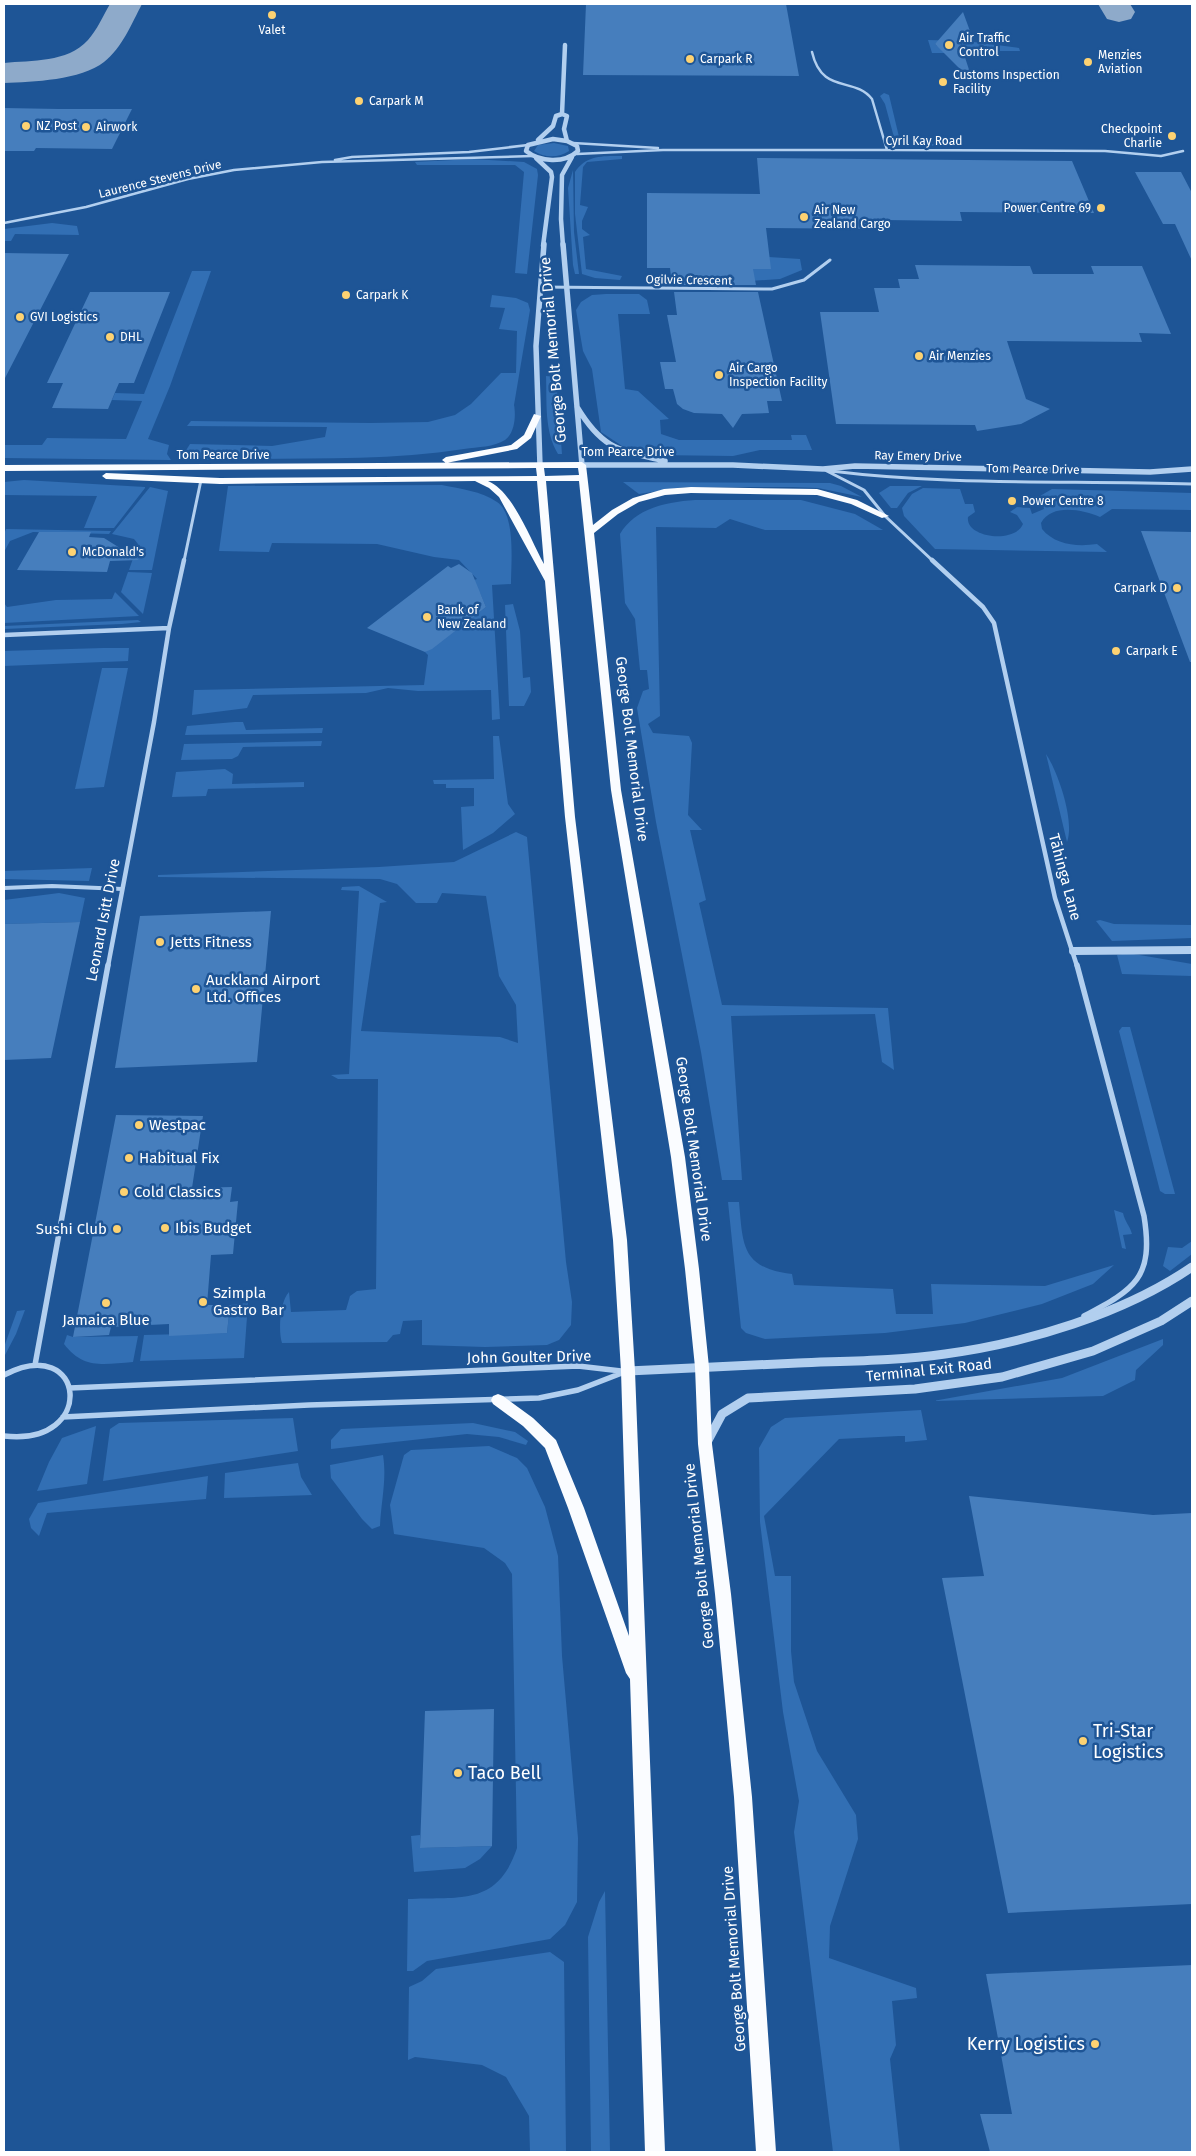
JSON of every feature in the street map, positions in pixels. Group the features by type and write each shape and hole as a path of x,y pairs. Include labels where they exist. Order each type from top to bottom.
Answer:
{"main road":[{"path":"396,466 455,459 514,447 528,436 537,416"},
{"name":"Tom Pearce Drive","path":"4,469 582,465"},
{"name":"George Bolt Memorial Drive","path":"582,465 616,790 678,1157 702,1368 706,1444 723,1594 742,1797 766,2152"},
{"name":"George Bolt Memorial Drive","path":"540,466 570,817 620,1240 628,1371 655,2152"},
{"name":"Tom Pearce Drive","path":"4,469 200,480 583,478"},
{"path":"464,479 486,484 503,496 549,584"},
{"path":"590,531 615,512 636,500 664,492 691,490 817,492 854,502 885,516"},
{"path":"498,1400 528,1422 551,1444 576,1508 638,1684"}],"street":[{"path":"562,114 565,45"},
{"path":"812,52 814,66 819,72 830,80 869,95 874,103 887,150"},
{"path":"538,141 553,126 556,116 562,114 567,116 564,129 567,141"},
{"path":"538,141 567,141 573,143 578,148 574,155 534,157 526,151 528,145 538,141"},
{"name":"Cyril Kay Road","path":"573,143 651,147 663,150"},
{"name":"Laurence Stevens Drive","path":"322,162 352,157 482,152 528,145"},
{"name":"Cyril Kay Road","path":"574,155 663,150 887,150 1105,151 1161,156 1183,151"},
{"name":"George Bolt Memorial Drive","path":"574,155 562,175 561,202 582,465"},
{"name":"Laurence Stevens Drive","path":"4,223 86,207 188,179 234,170 322,162 470,156 534,157"},
{"name":"George Bolt Memorial Drive","path":"534,157 551,172 552,177 540,287 536,346 540,466"},
{"name":"Ogilvie Crescent","path":"540,287 772,290 801,282 818,272 830,260"},
{"path":"576,404 593,432 604,442 622,450 678,464"},
{"name":"Tom Pearce Drive","path":"582,465 678,464 823,469 866,476 915,480 1192,484"},
{"name":"Ray Emery Drive","path":"823,469 855,466 1150,472 1192,469"},
{"name":"Tāhinga Lane","path":"823,469 864,490 885,516 983,607 994,623 1054,898 1073,951 1107,1084 1144,1216 1148,1246 1147,1259 1142,1272 1131,1287 1114,1300 1069,1324"},
{"name":"Leonard Isitt Drive","path":"35,1365 152,730 168,628 200,480"},
{"path":"4,635 168,628"},
{"path":"4,888 52,886 106,890 122,888"},
{"path":"1073,951 1192,950"},
{"name":"Terminal Exit Road","path":"628,1371 896,1359 945,1354 1033,1336 1137,1301 1192,1268"},
{"name":"Terminal Exit Road","path":"706,1444 722,1414 748,1398 915,1389 1002,1377 1093,1351 1162,1321 1192,1301"},
{"path":"4,1375 22,1367 35,1365 48,1367 59,1372 68,1380 70,1388 70,1404 63,1417 44,1432 18,1438 4,1436"},
{"name":"John Goulter Drive","path":"70,1388 578,1366 628,1371"},
{"name":"John Goulter Drive","path":"63,1417 319,1404 498,1400 554,1396 591,1386 613,1375 628,1371"}],"shaded area":[{"path":"928,40 966,41 1019,48 1020,51 988,51 987,46 980,46 983,57 980,57 978,53 967,53 960,42 938,42 935,44 937,46 962,53 932,53"},
{"path":"884,93 889,95 902,144 945,144 906,146 895,141 885,104 880,96"},
{"path":"554,143 568,146 569,151 561,155 551,156 542,155 534,151 538,145"},
{"path":"622,156 622,159 587,162 583,167 580,205 588,207 582,221 582,229 590,235 583,237 586,269 622,276 620,280 595,278 582,274 575,214 575,172 579,166 590,159"},
{"path":"473,159 524,162 537,169 538,175 527,274 515,273 524,172 515,165 417,165 415,162"},
{"path":"573,170 574,232 579,274 575,274 573,265 568,188"},
{"path":"52,223 77,226 79,235 15,234 11,241 4,241 4,229"},
{"path":"769,257 800,259 802,270 780,279 749,281 745,269 770,269"},
{"path":"192,271 211,271 170,386 148,439 169,445 167,454 171,460 4,458 4,445 42,445 47,438 126,439 142,401 112,400 115,393 144,394"},
{"path":"639,294 647,300 650,314 618,314 625,389 638,391 669,419 660,420 661,434 679,440 792,440 791,435 806,435 812,450 760,450 733,456 655,455 622,446 601,432 592,369 583,351 576,310 581,302 592,295"},
{"path":"492,295 516,298 528,303 530,310 514,405 514,424 511,433 505,440 486,446 401,456 209,460 195,457 185,452 190,444 272,446 325,437 327,427 187,426 191,421 428,422 455,415 471,404 501,373 516,373 517,331 499,329 505,308 490,307"},
{"path":"546,376 556,377 562,454 558,454 550,436"},
{"path":"24,480 145,488 114,528 84,528 97,496 4,495 4,482"},
{"path":"623,482 830,483 841,486 862,497 818,488 792,487 684,487 639,494"},
{"path":"442,485 471,491 491,498 503,508 510,528 512,552 511,584 492,585 500,719 492,720 491,690 418,691 388,688 366,693 253,695 247,708 192,715 194,690 424,685 428,655 425,652 486,607 480,593 469,582 477,579 459,560 434,557 377,544 272,543 269,552 219,551 228,486"},
{"path":"890,486 922,486 908,493 897,508 891,508 879,493"},
{"path":"150,487 168,491 152,570 129,570 138,544 134,539 112,534"},
{"path":"923,488 960,489 965,504 973,504 975,512 968,517 969,524 974,530 991,536 1011,534 1018,530 1023,524 1017,515 1010,512 1017,507 1030,508 1032,514 1044,509 1040,496 1052,489 1192,493 1192,510 1112,509 1100,517 1085,512 1060,510 1046,517 1041,523 1042,529 1053,539 1074,545 1097,544 1107,552 935,549 904,516 902,508 912,494"},
{"path":"695,500 801,500 855,514 883,530 765,530 730,519 716,528 656,527 660,716 648,724 653,733 689,736 692,743 688,815 702,830 690,830 706,900 699,903 722,1005 888,1008 894,1070 882,1062 875,1014 731,1016 742,1180 722,1180 701,1052 656,822 637,708 643,691 649,689 647,670 640,670 635,619 625,603 620,534 626,525 643,512 674,502"},
{"path":"6,529 111,531 109,534 33,532 10,541 4,552 4,534"},
{"path":"128,572 152,573 143,614 121,592"},
{"path":"115,592 139,616 4,623 4,603 7,607 56,600 112,599"},
{"path":"513,604 520,631 523,678 530,677 531,692 524,706 509,706 505,605"},
{"path":"138,620 141,622 4,629 4,626"},
{"path":"129,648 128,661 4,666 4,651"},
{"path":"102,668 128,668 104,787 75,789"},
{"path":"243,722 246,730 323,728 322,733 185,735 187,726"},
{"path":"493,736 499,736 508,804 515,814 493,833 463,850 461,807 474,806 474,788 446,788 446,784 434,784 433,780 494,779"},
{"path":"322,741 321,746 243,747 238,756 232,759 181,760 184,744"},
{"path":"1046,754 1051,762 1064,797 1069,822 1067,842"},
{"path":"225,769 233,774 232,784 304,782 304,787 208,789 206,796 172,797 176,772"},
{"path":"516,832 527,837 566,1262 572,1302 571,1325 559,1340 547,1345 485,1347 422,1345 422,1320 403,1321 400,1334 393,1335 387,1342 282,1343 280,1331 281,1316 286,1296 289,1292 291,1312 346,1310 350,1296 357,1291 376,1289 378,1079 338,1079 331,1075 349,1074 359,891 341,890 342,887 359,886 387,902 380,903 361,1031 500,1037 518,1043 516,1005 499,976 486,896 442,893 437,903 416,903 397,884 380,879 158,877 158,875 379,867 454,862"},
{"path":"92,868 89,881 4,879 4,871"},
{"path":"59,893 85,898 80,922 4,924 4,900"},
{"path":"1100,920 1114,924 1192,925 1192,938 1112,941 1096,921"},
{"path":"1128,953 1192,964 1192,976 1122,974 1117,955"},
{"path":"1122,1027 1130,1027 1175,1194 1165,1194 1160,1191 1119,1031"},
{"path":"728,1202 739,1202 744,1242 754,1260 763,1266 775,1271 792,1274 794,1285 893,1289 896,1314 933,1314 931,1284 1045,1286 1114,1265 1093,1284 1042,1304 965,1323 885,1333 765,1339 746,1333 741,1328"},
{"path":"1114,1210 1123,1213 1132,1234 1123,1235 1126,1249 1122,1248"},
{"path":"1192,1241 1192,1254 1170,1271 1163,1266 1168,1247 1182,1248"},
{"path":"248,1303 244,1358 140,1361 144,1335 227,1333 230,1305"},
{"path":"25,1310 16,1334 4,1357 4,1347 17,1311"},
{"path":"67,1335 73,1337 138,1336 133,1362 95,1364 87,1362 79,1358 64,1344"},
{"path":"1163,1339 1163,1345 1136,1370 1135,1380 1103,1396 933,1401 1062,1378"},
{"path":"921,1410 927,1440 905,1442 905,1436 839,1439 764,1516 775,1576 791,1576 791,1651 794,1682 817,1751 856,1815 858,1839 830,1926 829,1958 916,1988 917,1998 892,2001 896,2045 890,2059 900,2152 833,2152 794,1832 799,1801 783,1712 760,1522 759,1448 771,1427 785,1418"},
{"path":"293,1418 298,1451 103,1481 110,1429 119,1423"},
{"path":"473,1423 515,1432 528,1441 526,1445 499,1437 467,1434 331,1449 331,1440 341,1429"},
{"path":"96,1426 87,1484 37,1491 49,1462 62,1438"},
{"path":"489,1446 517,1458 527,1468 545,1507 558,1556 562,1656 578,1838 577,1902 565,1925 550,1939 427,1961 413,1971 407,1971 408,1899 460,1897 487,1889 499,1880 509,1867 517,1848 512,1574 505,1563 484,1548 394,1534 390,1505 404,1455 411,1450"},
{"path":"383,1455 384,1482 380,1526 372,1529 362,1519 331,1478 330,1465"},
{"path":"298,1463 301,1477 312,1495 224,1498 225,1473"},
{"path":"208,1476 206,1499 47,1513 39,1536 31,1528 29,1519 38,1503"},
{"path":"420,1835 420,1848 492,1846 480,1859 465,1868 414,1872 411,1836"},
{"path":"605,1891 610,2152 591,2152 588,1937 599,1902"},
{"path":"550,1952 564,1962 566,2152 530,2152 529,2116 506,2077 482,2065 415,2057 408,2060 409,1987 422,1981 436,1969"}],"building":[{"path":"586,4 786,4 799,76 583,75"},
{"path":"963,12 974,42 960,42 973,82 935,44"},
{"path":"4,108 132,109 112,149 36,148 34,151 4,151"},
{"name":"Air New Zealand Cargo","path":"757,158 1072,161 1094,213 960,212 962,221 885,220 887,229 766,228 771,269 753,269 756,285 672,285 670,268 647,268 647,193 760,194"},
{"path":"1135,172 1181,172 1192,193 1192,261 1175,224 1163,224"},
{"name":"GVI Logistics","path":"4,253 69,254 4,380"},
{"name":"Air Menzies","path":"915,265 1030,266 1033,274 1094,274 1091,266 1142,266 1171,334 1139,333 1142,342 1007,341 1026,399 1050,409 1021,424 977,431 975,425 836,424 820,312 879,312 874,288 900,288 898,279 919,279"},
{"name":"DHL","path":"90,292 170,292 134,383 119,383 108,409 52,408 63,383 47,383"},
{"name":"Air Cargo Inspection Facility","path":"674,292 758,292 782,401 767,401 769,413 742,414 733,428 722,414 694,413 683,409 677,404 673,389 665,389 660,362 676,362 667,315 677,315"},
{"name":"Carpark D","path":"1141,531 1192,532 1192,662 1190,662"},
{"name":"McDonald's","path":"39,532 91,532 89,537 104,538 139,560 110,561 107,572 17,570"},
{"name":"Bank of New Zealand","path":"459,564 472,573 486,607 432,649 425,652 367,628 448,566 451,568"},
{"name":"Auckland Airport Ltd. Offices","path":"271,911 257,1062 115,1068 140,916"},
{"path":"80,922 51,1058 4,1060 4,924"},
{"name":"Ibis Budget","path":"116,1115 203,1116 192,1188 232,1187 230,1202 238,1201 233,1254 211,1255 207,1305 230,1305 227,1333 169,1336 169,1324 111,1327 109,1335 73,1337"},
{"name":"Tri-Star Logistics","path":"969,1496 1153,1515 1192,1513 1192,1904 1008,1913 942,1578 984,1576"},
{"name":"Taco Bell","path":"494,1709 492,1846 420,1848 425,1711"},
{"name":"Kerry Logistics","path":"1192,1965 1192,2152 990,2152 980,2114 1012,2114 986,1974"}],"taxiway":[{"path":"4,73 55,68 81,61 92,55 104,42 126,4"},
{"path":"1114,4 1119,12"}],"place":[{"name":"Valet","path":"272,15"},
{"name":"Air Traffic Control","path":"949,45"},
{"name":"Carpark R","path":"690,59"},
{"name":"Menzies Aviation","path":"1088,62"},
{"name":"Customs Inspection Facility","path":"943,82"},
{"name":"Carpark M","path":"359,101"},
{"name":"NZ Post","path":"26,126"},
{"name":"Airwork","path":"86,127"},
{"name":"Checkpoint Charlie","path":"1172,136"},
{"name":"Power Centre 69","path":"1101,208"},
{"name":"Air New Zealand Cargo","path":"804,217"},
{"name":"Carpark K","path":"346,295"},
{"name":"GVI Logistics","path":"20,317"},
{"name":"DHL","path":"110,337"},
{"name":"Air Menzies","path":"919,356"},
{"name":"Air Cargo Inspection Facility","path":"719,375"},
{"name":"Power Centre 8","path":"1012,501"},
{"name":"McDonald's","path":"72,552"},
{"name":"Carpark D","path":"1177,588"},
{"name":"Bank of New Zealand","path":"427,617"},
{"name":"Carpark E","path":"1116,651"},
{"name":"Jetts Fitness","path":"160,942"},
{"name":"Auckland Airport Ltd. Offices","path":"196,989"},
{"name":"Westpac","path":"139,1125"},
{"name":"Habitual Fix","path":"129,1158"},
{"name":"Cold Classics","path":"124,1192"},
{"name":"Ibis Budget","path":"165,1228"},
{"name":"Sushi Club","path":"117,1229"},
{"name":"Szimpla Gastro Bar","path":"203,1302"},
{"name":"Jamaica Blue","path":"106,1303"},
{"name":"Tri-Star Logistics","path":"1083,1741"},
{"name":"Taco Bell","path":"458,1773"},
{"name":"Kerry Logistics","path":"1095,2044"}]}
